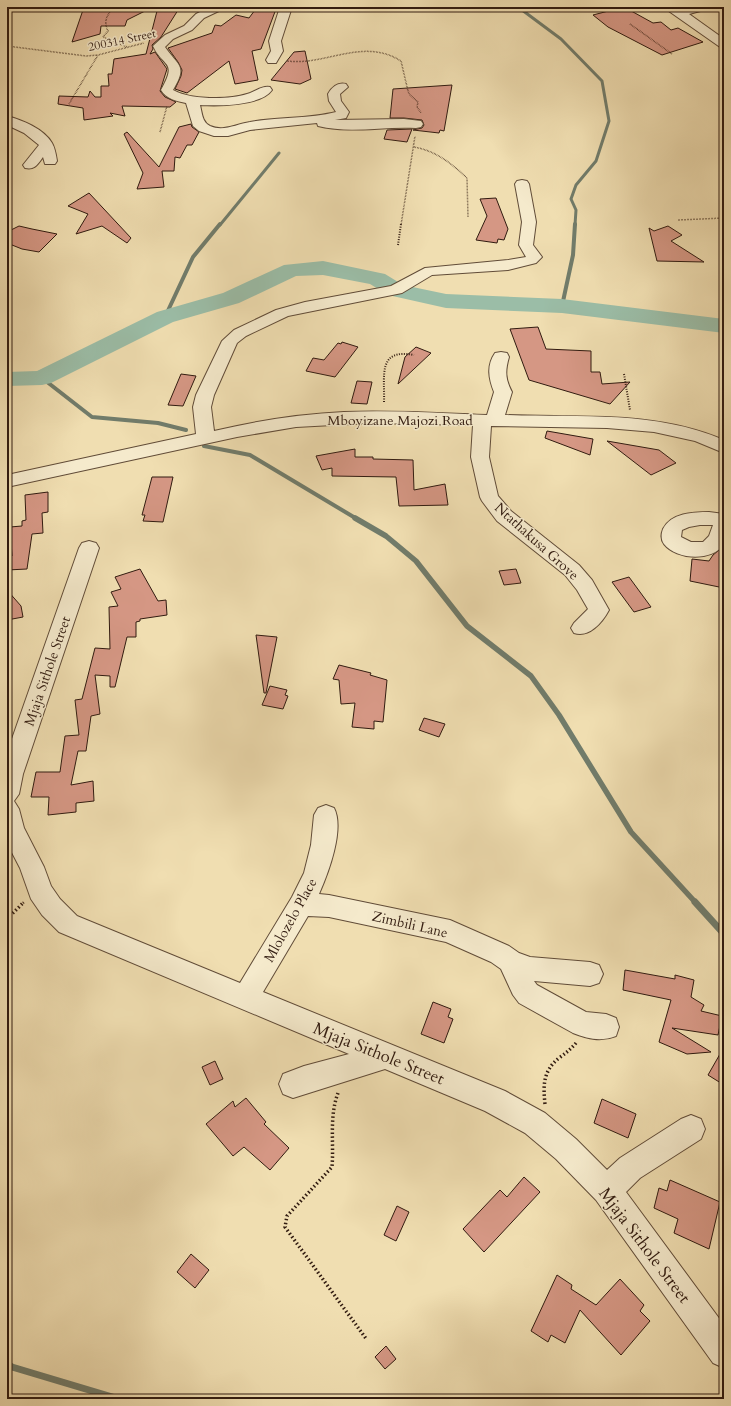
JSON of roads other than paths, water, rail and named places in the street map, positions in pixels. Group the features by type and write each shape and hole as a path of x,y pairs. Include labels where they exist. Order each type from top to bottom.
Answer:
{"street":[{"path":"7,10 12,7"},
{"path":"219,7 200,16 188,28 169,37 159,48 175,64 175,73 167,90 171,95 192,100 239,100 249,98 266,90"},
{"path":"272,60 278,53 279,49 275,41 286,7"},
{"path":"670,7 724,44"},
{"path":"680,13 704,7"},
{"path":"192,100 198,123 204,128 214,132 228,132 249,126 329,118 341,115 343,112 335,102 334,94 337,90 342,88"},
{"path":"7,120 35,134 46,144 50,152 50,161"},
{"path":"310,120 347,125 392,123 416,124"},
{"path":"30,165 46,144"},
{"path":"206,438 202,422 202,407 205,395 230,341 240,333 282,313 305,307 396,290 421,274 430,271 508,265 531,260 534,257 533,253 526,245 528,222 522,184"},
{"path":"489,420 496,412 502,392 498,381 497,371 501,357"},
{"name":"Mboyizane Majozi Road","path":"7,481 206,438 313,420 383,417 632,423 672,428 694,434 724,447"},
{"name":"Ntathakusa Grove","path":"489,420 480,457 489,497 504,516 556,556 585,585 599,610 581,628"},
{"name":"Mjaja Sithole Street","path":"7,794 11,774 90,548"},
{"name":"Mjaja Sithole Street","path":"7,809 12,829 32,867 40,891 51,907 68,924 495,1101 534,1123 566,1150 606,1190 724,1352"},
{"name":"Mlolozelo Place","path":"246,997 301,905 316,874 323,845 326,815"},
{"name":"Zimbili Lane","path":"301,905 329,906 450,932 500,954 510,961 529,969 590,974"},
{"path":"510,961 522,986 528,994 583,1024 606,1027"},
{"path":"293,1084 314,1076 365,1064 385,1056"},
{"path":"606,1190 630,1168 691,1129"}],"waterway":[{"path":"518,7 561,39 602,81 609,121 596,161 576,185 571,199 576,210 575,225"},
{"path":"220,225 279,153"},
{"path":"165,317 193,257 220,224"},
{"path":"562,306 573,255 575,224"},
{"path":"7,379 42,378 165,317 231,298 292,270 323,268 377,279 396,290 446,301 562,306 724,326"},
{"path":"42,378 92,417 158,423 186,430"},
{"path":"204,446 250,455 357,519"},
{"path":"355,518 386,536 416,561 467,626 531,676 559,715 631,832 696,903"},
{"path":"695,902 724,934"},
{"path":"7,1364 12,1367 119,1399"}]}
